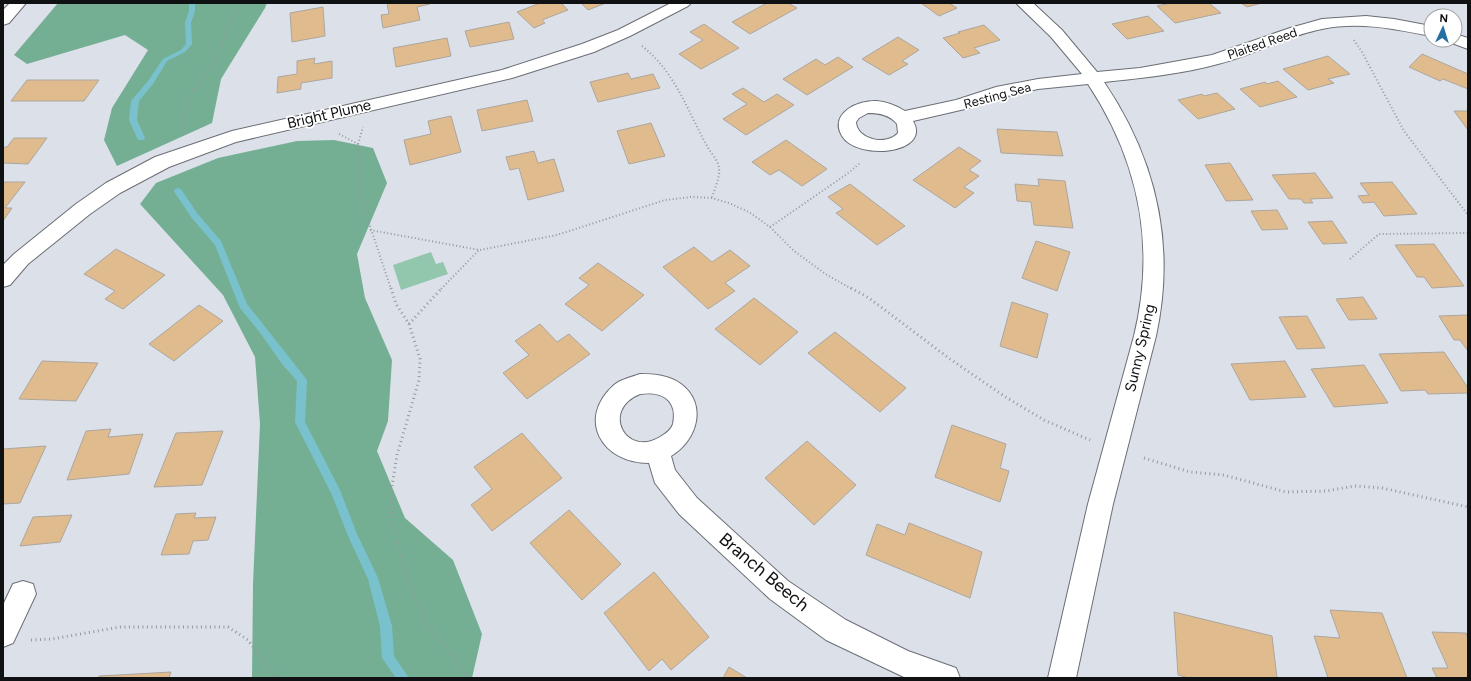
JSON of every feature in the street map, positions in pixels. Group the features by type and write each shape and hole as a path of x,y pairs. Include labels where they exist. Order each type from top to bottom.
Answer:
{"street":[{"path":"3,20 18,3"},
{"name":"Bright Plume","path":"3,279 21,260 50,235 101,196 162,162 232,137 506,74 588,48 624,33 683,3"},
{"name":"Sunny Spring","path":"1024,3 1052,28 1094,78 1112,106 1136,157 1154,228 1154,260 1149,319 1113,456 1072,627 1062,678"},
{"name":"Plaited Reed","path":"1094,78 1148,72 1215,60 1296,31 1338,22 1366,21 1423,29"},
{"name":"Resting Sea","path":"902,118 959,105 996,93 1038,84 1094,78"},
{"path":"874,106 895,112 902,118 907,126 906,132 902,139 895,143 882,146 869,145 853,138 847,129 847,120 854,112 862,108 874,106"},
{"name":"Branch Beech","path":"658,451 664,475 688,506 779,590 836,630 903,663 946,678"},
{"path":"13,637 23,594"}],"path":[{"path":"190,151 183,131 188,99 218,52 231,15 239,3"},
{"path":"1338,22 1362,52 1404,131 1468,215"},
{"path":"624,33 656,57 680,91 707,146 719,166 718,180 712,198"},
{"path":"313,118 328,129 358,144 359,193 370,230 396,304 410,324 420,359 419,380 397,455 391,492 392,524 398,553 410,588 426,623 469,678"},
{"path":"770,227 847,174 864,160 869,145"},
{"path":"370,230 480,250 557,235 665,200 691,196 712,198 730,203 749,212 770,227 794,252 827,275 869,298 950,359 1004,396 1044,420 1091,440"},
{"path":"1350,259 1379,234 1468,233"},
{"path":"410,324 443,287 480,250"},
{"path":"1144,458 1190,472 1224,475 1286,492 1326,491 1355,486 1382,488 1468,507"},
{"path":"13,637 52,639 120,627 228,627 248,640 267,663 276,678"}],"green space":[{"path":"58,3 267,3 221,79 212,123 117,166 104,140 112,108 148,50 125,35 27,64 14,55"},
{"path":"334,140 373,148 387,183 357,254 365,298 392,360 388,421 377,451 405,518 453,560 482,634 472,678 252,678 253,584 260,424 255,357 223,295 140,204 156,183 218,158 297,141"},
{"path":"431,252 436,264 443,262 448,274 401,290 393,265"}],"building":[{"path":"387,3 430,4 417,7 420,20 383,28 381,15 389,14"},
{"path":"540,3 561,3 568,10 542,20 545,23 534,28 517,12"},
{"path":"581,3 606,3 588,10"},
{"path":"767,3 788,3 797,8 750,34 732,22"},
{"path":"921,3 949,3 957,8 939,16"},
{"path":"1171,3 1209,3 1221,13 1175,23 1157,6"},
{"path":"1241,3 1262,3 1247,7"},
{"path":"323,7 325,36 292,42 290,13"},
{"path":"1148,16 1164,31 1127,39 1112,24"},
{"path":"509,22 514,39 470,47 465,31"},
{"path":"704,24 739,48 701,69 679,54 703,40 690,32"},
{"path":"984,25 1000,40 974,48 980,53 963,58 943,38 960,33 958,32"},
{"path":"898,37 919,50 902,61 908,64 889,75 862,59"},
{"path":"447,38 451,56 396,67 393,48"},
{"path":"1422,54 1468,74 1468,89 1443,79 1440,81 1409,67"},
{"path":"1328,56 1350,74 1328,79 1334,83 1308,90 1283,69"},
{"path":"838,57 853,67 807,95 783,79 816,59 825,65"},
{"path":"315,58 314,64 332,61 332,78 301,83 301,89 277,93 278,77 297,74 297,61"},
{"path":"628,73 631,79 653,74 660,88 598,102 590,82"},
{"path":"27,80 99,80 84,101 11,101"},
{"path":"1278,81 1297,97 1260,107 1240,89 1265,82 1267,84"},
{"path":"743,88 764,102 777,94 794,105 746,135 723,119 747,104 732,94"},
{"path":"1217,93 1235,109 1198,119 1178,100 1202,94 1204,96"},
{"path":"527,100 533,121 482,131 477,110"},
{"path":"1454,111 1468,111 1468,130"},
{"path":"451,116 461,152 410,165 404,140 431,134 428,121"},
{"path":"651,123 665,156 629,164 617,131"},
{"path":"997,129 1057,132 1063,156 1001,153"},
{"path":"14,138 47,138 28,164 3,163 3,147 7,147"},
{"path":"786,140 827,169 802,186 779,170 770,175 752,162"},
{"path":"959,147 981,161 969,170 979,176 964,187 974,193 955,208 913,180"},
{"path":"534,151 538,163 554,159 564,191 528,200 519,168 510,170 506,157"},
{"path":"1230,163 1253,200 1226,201 1205,165"},
{"path":"1315,173 1333,198 1310,199 1313,203 1304,203 1301,199 1289,199 1272,175"},
{"path":"1038,179 1065,181 1073,228 1034,225 1031,202 1017,201 1015,184 1039,186"},
{"path":"3,182 25,182 5,208 12,208 3,221"},
{"path":"1392,182 1417,214 1384,216 1374,202 1363,203 1358,196 1369,195 1360,183"},
{"path":"850,184 905,226 877,245 836,213 843,209 828,197"},
{"path":"1277,210 1288,229 1262,230 1251,211"},
{"path":"1332,221 1347,243 1323,244 1308,222"},
{"path":"1036,241 1070,252 1057,291 1022,278"},
{"path":"1434,244 1464,286 1432,288 1424,277 1417,277 1395,245"},
{"path":"694,247 712,262 730,250 750,266 725,283 735,291 708,309 663,267"},
{"path":"116,249 165,275 123,309 105,299 115,291 84,274"},
{"path":"598,263 644,295 602,331 565,304 589,285 579,278"},
{"path":"1363,297 1377,319 1349,320 1336,299"},
{"path":"754,298 798,332 760,365 715,329"},
{"path":"1012,302 1048,314 1037,358 1000,346"},
{"path":"199,305 223,321 174,361 149,344"},
{"path":"1468,315 1468,351 1460,340 1454,340 1439,316"},
{"path":"1307,316 1325,348 1297,349 1279,317"},
{"path":"540,324 557,342 569,334 590,354 527,399 503,373 529,355 515,341"},
{"path":"835,332 906,388 880,412 808,353"},
{"path":"1444,352 1468,388 1468,393 1428,394 1425,390 1401,391 1379,354"},
{"path":"42,361 98,363 76,401 19,399"},
{"path":"1285,361 1306,397 1250,400 1231,364"},
{"path":"1364,365 1388,403 1334,407 1311,369"},
{"path":"952,425 1006,444 1000,468 1009,471 1000,502 935,477"},
{"path":"111,429 108,437 143,434 129,474 67,480 86,431"},
{"path":"223,431 202,485 154,487 176,433"},
{"path":"522,433 562,478 492,531 471,505 492,489 474,467"},
{"path":"807,441 856,485 814,525 765,478"},
{"path":"46,446 20,503 3,504 3,449"},
{"path":"569,510 621,564 582,600 530,543"},
{"path":"196,513 194,518 216,517 208,540 193,541 189,554 161,555 176,514"},
{"path":"72,515 60,542 20,546 33,517"},
{"path":"909,523 982,552 970,598 866,555 877,524 905,535"},
{"path":"654,572 709,637 671,670 662,659 649,671 604,613"},
{"path":"1330,610 1382,613 1407,678 1328,678 1314,636 1340,638"},
{"path":"1174,612 1272,636 1277,678 1189,678 1178,675"},
{"path":"1432,632 1466,633 1468,638 1468,678 1437,678 1432,668 1448,668"},
{"path":"729,667 747,678 723,678"},
{"path":"171,672 169,678 98,678 99,676"}],"waterway":[{"path":"141,138 133,120 135,101 151,82 165,60 183,51 189,44 188,23 192,11 192,3"},
{"path":"178,191 194,215 218,243 243,306 264,331 285,361 302,380 300,422 336,493 353,536 373,578 386,626 388,658 403,678"}]}
